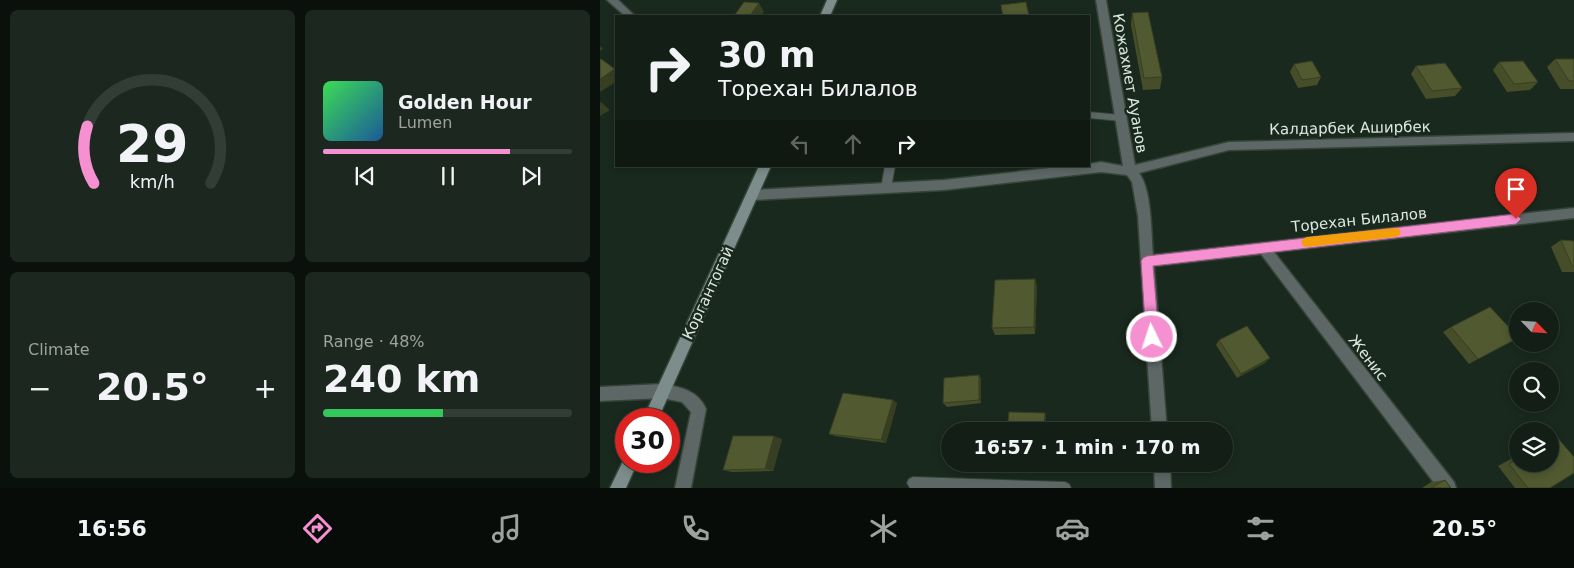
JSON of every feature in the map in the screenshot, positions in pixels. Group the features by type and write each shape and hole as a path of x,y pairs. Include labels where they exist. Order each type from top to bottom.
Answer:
{"main road":[{"path":"825,15 832,0"},
{"name":"Коргантогай","path":"655,408 765,167"},
{"path":"618,488 625,473"}],"street":[{"path":"612,0 629,15"},
{"name":"Кожахмет Ауанов","path":"1101,0 1130,171 1138,181 1144,216 1158,422"},
{"name":"Калдарбек Аширбек","path":"1130,171 1229,146 1574,137"},
{"path":"753,195 944,185 1101,168 1130,171"},
{"name":"Торехан Билалов","path":"1147,261 1574,213"},
{"name":"Женис","path":"1263,247 1448,488"},
{"path":"600,394 662,391 686,396 699,409 683,488"},
{"path":"1162,472 1163,488"}],"lane":[{"path":"1090,115 1121,118"},
{"path":"886,188 890,167"},
{"path":"913,483 1065,488"}],"building":[{"path":"744,2 759,3 751,15 735,15"},
{"path":"1026,2 1029,15 1003,15 1001,5"},
{"path":"1148,12 1162,77 1144,78 1132,13"},
{"path":"600,59 615,69 600,79"},
{"path":"1555,59 1574,59 1574,81 1569,81"},
{"path":"1312,61 1321,77 1302,80 1294,64"},
{"path":"1523,61 1538,82 1514,84 1499,62"},
{"path":"1445,63 1462,88 1432,91 1416,66"},
{"path":"1561,240 1574,241 1574,266 1572,266"},
{"path":"1035,279 1034,327 992,328 995,280"},
{"path":"1490,307 1509,327 1509,343 1478,359 1451,327"},
{"path":"1247,326 1270,358 1241,374 1219,340"},
{"path":"979,375 979,400 943,403 944,378"},
{"path":"843,393 893,400 881,440 829,434"},
{"path":"1009,412 1045,413 1044,422 1008,422"},
{"path":"733,436 774,436 765,469 723,470"},
{"path":"1559,440 1574,457 1574,473 1550,488 1528,488 1515,472 1559,472"},
{"path":"1445,480 1451,488 1431,488"}],"slow traffic":[{"path":"1307,242 1395,232"}],"route":[{"path":"1152,337 1147,261 1516,219"}]}
